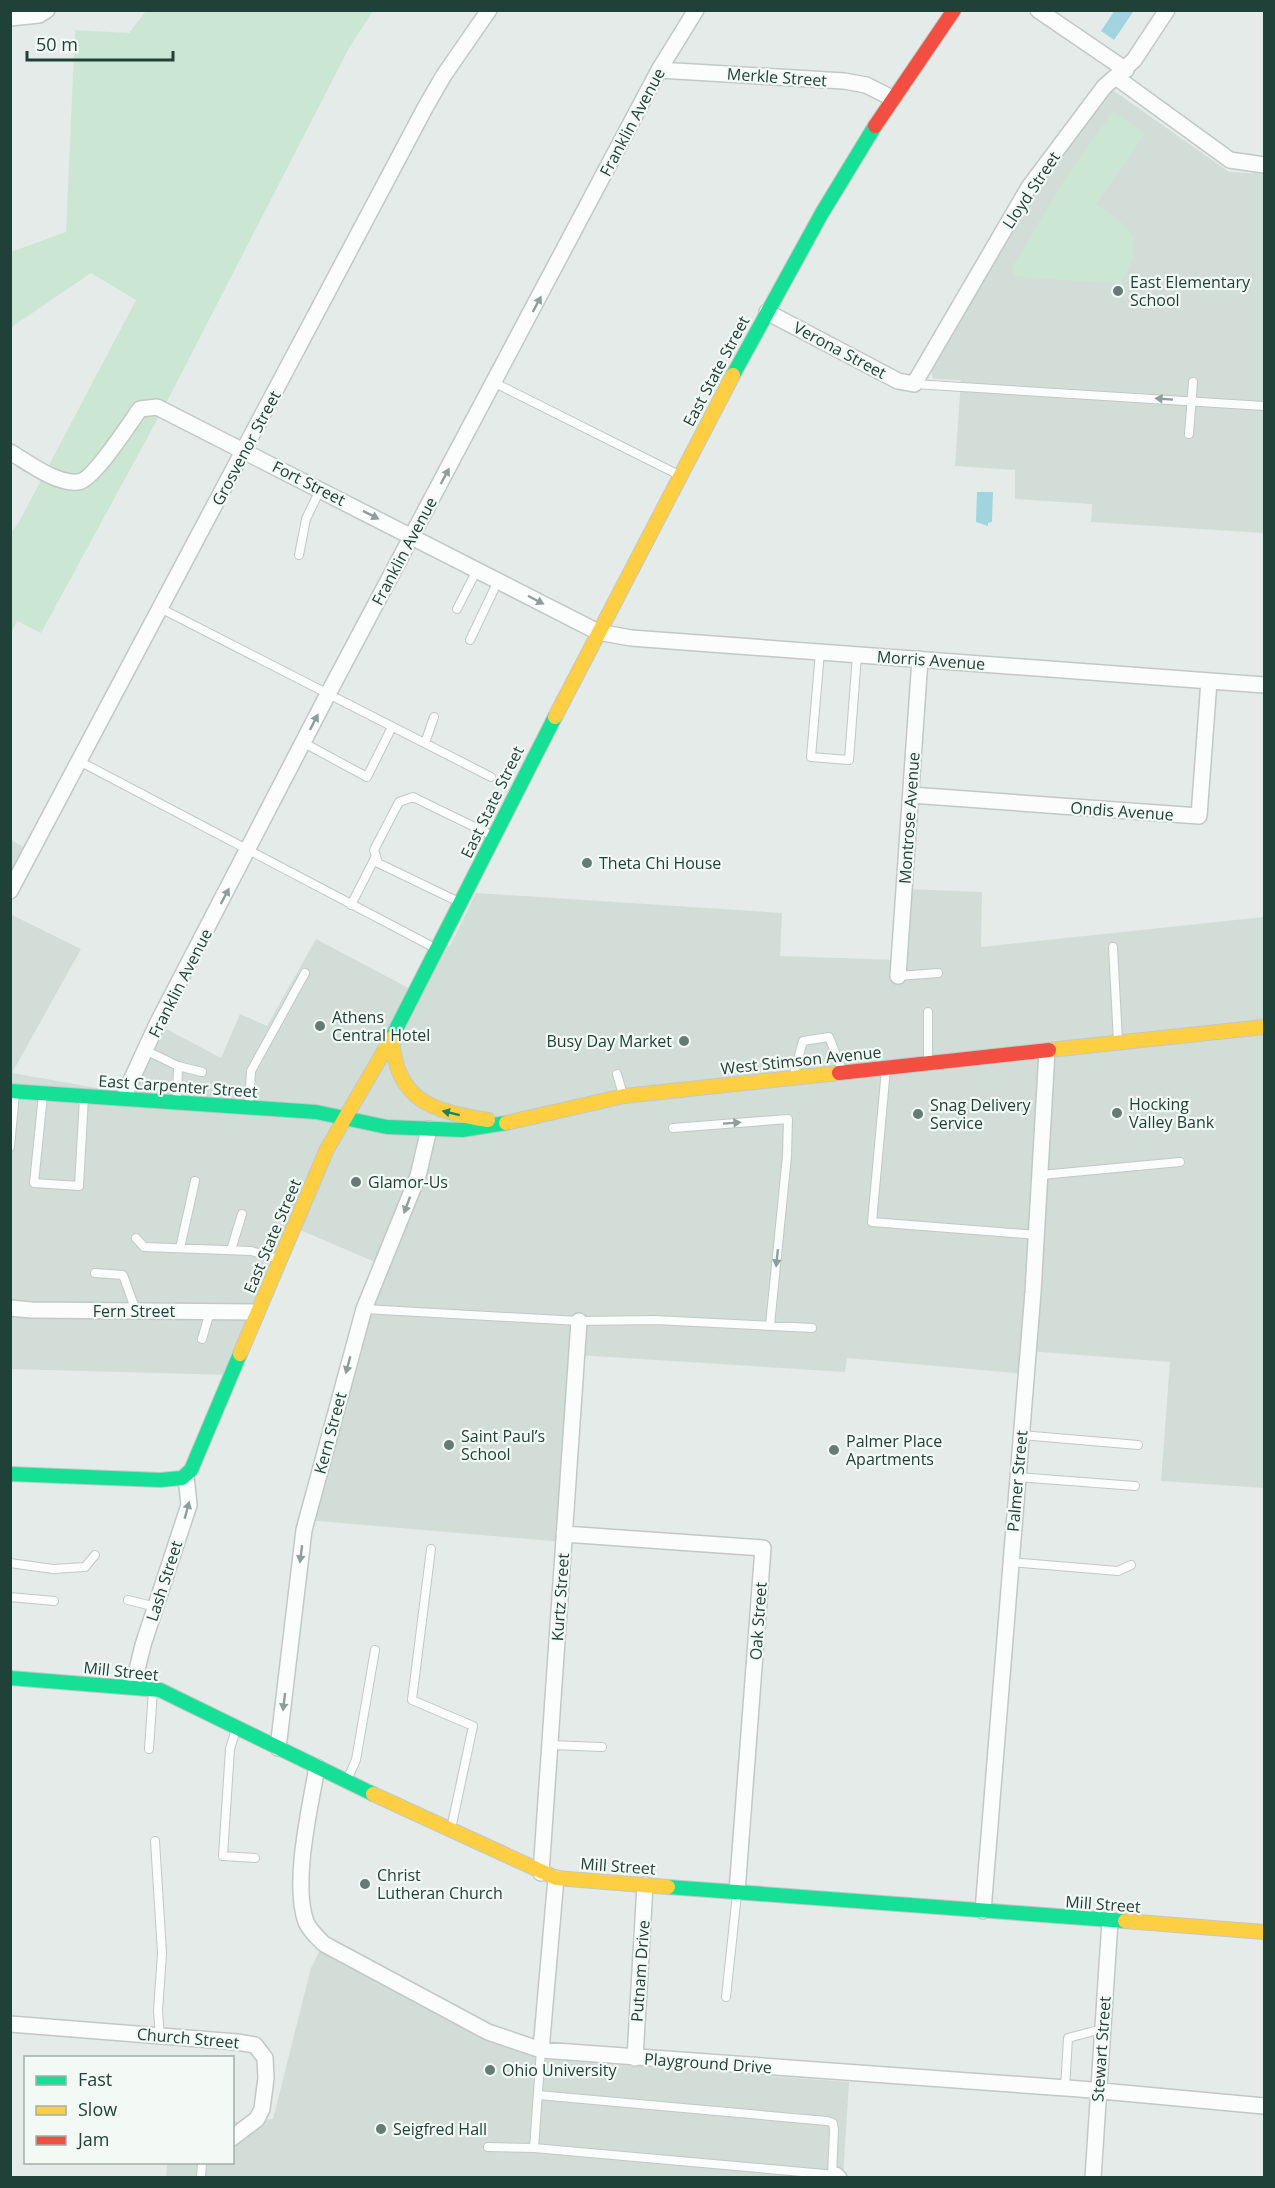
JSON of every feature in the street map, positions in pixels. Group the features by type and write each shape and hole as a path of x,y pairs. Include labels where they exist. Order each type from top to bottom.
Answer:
{"main road":[{"name":"East State Street","path":"186,1476 204,1442 327,1149 392,1037 598,632 766,312 892,98 954,10"},
{"name":"West Stimson Avenue","path":"343,1119 387,1127 462,1130 509,1123 624,1096 1264,1027"},
{"path":"392,1037 391,1050 395,1069 414,1096 452,1114 509,1123"},
{"name":"East Carpenter Street","path":"13,1091 315,1112 343,1119"},
{"path":"10,1474 160,1480 186,1476"},
{"name":"Mill Street","path":"10,1678 133,1686 168,1693 450,1832 556,1878 1264,1932"}],"street":[{"path":"10,18 39,15 47,10"},
{"name":"Grosvenor Street","path":"10,891 425,108 444,75 489,10"},
{"name":"Franklin Avenue","path":"123,1098 145,1050 249,852 328,694 659,70 696,10"},
{"path":"1038,10 1230,160 1264,165"},
{"name":"Lloyd Street","path":"914,384 1029,187 1104,87 1121,74 1167,10"},
{"name":"Merkle Street","path":"659,70 844,81 866,85 892,98"},
{"name":"Verona Street","path":"766,312 898,381 914,384"},
{"name":"Fort Street","path":"10,452 60,479 80,482 96,471 140,409 151,406 176,415 598,632"},
{"name":"Morris Avenue","path":"598,632 631,638 1264,686"},
{"name":"Montrose Avenue","path":"898,976 920,659"},
{"name":"Ondis Avenue","path":"911,795 1199,816 1209,681"},
{"name":"Palmer Street","path":"983,1911 1037,1235 1047,1051"},
{"name":"Kern Street","path":"278,1748 304,1530 364,1309 418,1176 429,1129"},
{"name":"Fern Street","path":"10,1308 257,1312"},
{"name":"Kurtz Street","path":"541,1873 579,1321"},
{"name":"Lash Street","path":"133,1686 189,1502 186,1476"},
{"name":"Oak Street","path":"564,1534 763,1548 737,1892"},
{"name":"Playground Drive","path":"317,1767 302,1868 304,1909 311,1931 324,1944 488,2032 541,2050 1065,2088 1264,2106"},
{"path":"541,2050 556,1878"},
{"name":"Putnam Drive","path":"635,2058 645,1885"},
{"name":"Stewart Street","path":"1093,2178 1110,1921"},
{"name":"Church Street","path":"10,2024 237,2042 255,2046 265,2058 266,2078 262,2109 257,2119 234,2136"}],"lane":[{"path":"495,382 681,476"},
{"path":"1189,434 1193,382"},
{"path":"914,384 1264,406"},
{"path":"299,555 306,519 321,489"},
{"path":"457,609 477,570"},
{"path":"470,640 498,581"},
{"path":"160,608 491,777"},
{"path":"820,652 811,757 849,760 857,655"},
{"path":"425,743 434,717"},
{"path":"304,743 367,777 392,727"},
{"path":"79,761 437,949"},
{"path":"460,903 378,863 374,850 399,802 413,797 494,836"},
{"path":"351,905 376,856"},
{"path":"1113,947 1118,1042"},
{"path":"249,1107 251,1071 305,973"},
{"path":"898,976 938,973"},
{"path":"927,1063 928,1012"},
{"path":"793,1077 803,1041 829,1037 842,1072"},
{"path":"145,1050 178,1066 202,1072"},
{"path":"177,1102 178,1066"},
{"path":"886,1067 872,1222 1037,1235"},
{"path":"617,1074 624,1096"},
{"path":"10,1147 13,1091"},
{"path":"44,1093 34,1183 80,1186 84,1096"},
{"path":"673,1128 788,1119 787,1156 770,1325"},
{"path":"1041,1175 1180,1162"},
{"path":"180,1248 195,1181"},
{"path":"231,1250 242,1214"},
{"path":"136,1238 144,1246 251,1251 279,1259"},
{"path":"94,1273 123,1275 136,1311"},
{"path":"364,1309 579,1321 655,1320 812,1328"},
{"path":"202,1339 210,1312"},
{"path":"1021,1435 1138,1445"},
{"path":"1017,1477 1136,1486"},
{"path":"431,1549 412,1700 473,1726 450,1832"},
{"path":"10,1563 53,1569 86,1567 94,1555"},
{"path":"1010,1562 1118,1571 1131,1565"},
{"path":"10,1597 54,1601"},
{"path":"128,1600 156,1607"},
{"path":"346,1782 356,1760 375,1650"},
{"path":"149,1749 154,1689"},
{"path":"236,1728 230,1749 223,1856 255,1858"},
{"path":"549,1745 602,1747"},
{"path":"155,1841 162,1953 158,2011 160,2036"},
{"path":"726,1996 737,1892"},
{"path":"1065,2088 1068,2038 1102,2029"},
{"path":"534,2148 541,2050"},
{"path":"488,2147 534,2148 836,2176 834,2130 833,2124 827,2121 537,2095"}],"shaded area":[{"name":"East Elementary School","path":"1110,88 1229,172 1264,174 1264,533 1091,522 1092,504 1015,499 1015,470 955,466 961,380 933,379 929,364 1015,218"},
{"path":"11,840 30,851 11,889"},
{"path":"904,889 982,892 981,947 1264,917 1264,1488 1161,1481 1170,1362 1028,1351 1026,1374 847,1358 845,1372 577,1355 564,1542 307,1520 382,1265 293,1227 231,1375 11,1369 10,914 81,949 12,1073 125,1093 157,1024 221,1058 240,1014 267,1026 316,939 414,991 437,949 450,946 476,893 782,913 780,956 899,960"},
{"name":"Ohio University","path":"321,1948 481,2032 540,2059 849,2082 843,2177 166,2178 167,2164 234,2164 234,2122 273,2119 311,1968"}],"green space":[{"path":"146,11 373,11 349,48 163,409 41,633 17,621 11,633 11,533 19,522 136,300 91,273 13,326 11,330 11,252 66,232 75,30 129,33"},
{"path":"1113,111 1145,134 1096,204 1118,219 1130,232 1133,240 1135,248 1133,258 1121,284 1013,276 1014,264 1063,182"}],"water":[{"path":"1115,10 1133,12 1114,40 1101,31"},
{"path":"977,492 993,492 992,522 988,523 988,526 976,522"}],"traffic: fast":[{"path":"733,375 822,213 875,126"},
{"path":"390,1041 555,717"},
{"path":"10,1091 316,1112 387,1127 462,1130 506,1123"},
{"path":"10,1474 160,1480 182,1478 191,1470 240,1354"},
{"path":"10,1678 160,1690 373,1794"},
{"path":"668,1887 1125,1921"}],"traffic: slow":[{"path":"555,717 733,375"},
{"path":"1049,1050 1264,1027"},
{"path":"392,1038 395,1059 401,1076 409,1089 420,1099 450,1112 488,1120"},
{"path":"240,1354 327,1149 390,1041"},
{"path":"506,1123 624,1096 839,1073"},
{"path":"373,1794 556,1878 668,1887"},
{"path":"1125,1921 1264,1932"}],"traffic: jam":[{"path":"875,126 954,10"},
{"path":"839,1073 1049,1050"}],"place":[{"name":"East Elementary School","path":"1118,291"},
{"name":"Theta Chi House","path":"587,863"},
{"name":"Athens Central Hotel","path":"320,1026"},
{"name":"Busy Day Market","path":"684,1041"},
{"name":"Hocking Valley Bank","path":"1117,1113"},
{"name":"Snag Delivery Service","path":"918,1114"},
{"name":"Glamor-Us","path":"356,1182"},
{"name":"Saint Paul’s School","path":"449,1445"},
{"name":"Palmer Place Apartments","path":"834,1450"},
{"name":"Christ Lutheran Church","path":"365,1884"},
{"name":"Ohio University","path":"490,2070"},
{"name":"Seigfred Hall","path":"381,2129"}]}
